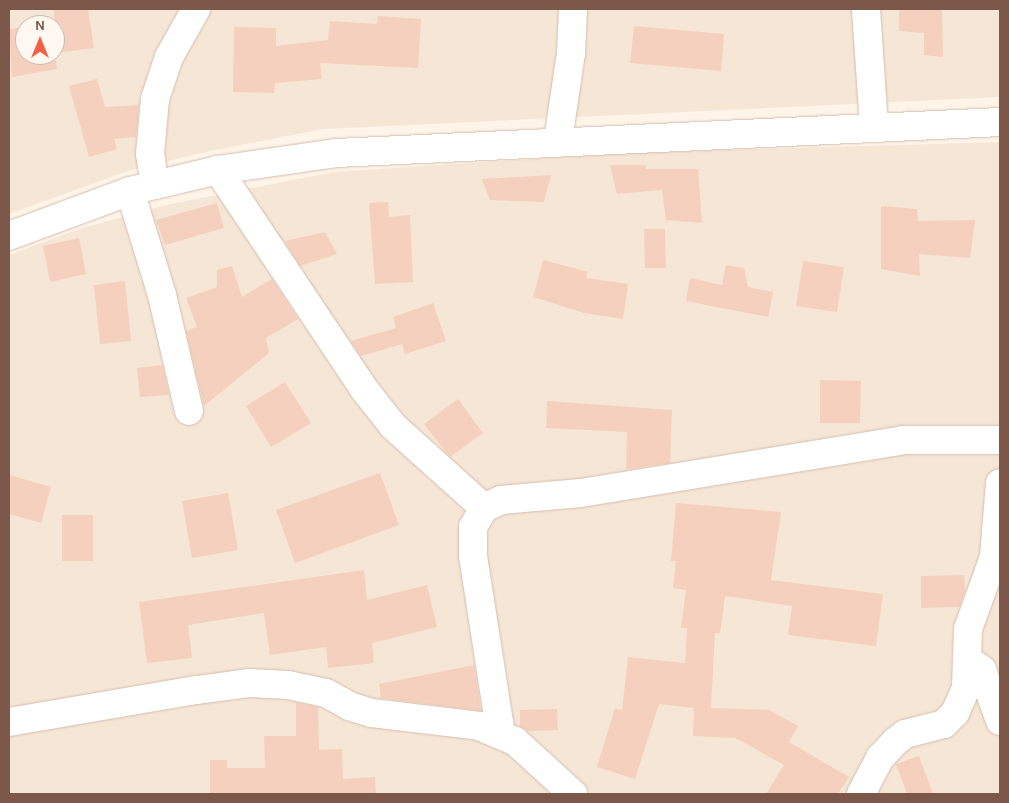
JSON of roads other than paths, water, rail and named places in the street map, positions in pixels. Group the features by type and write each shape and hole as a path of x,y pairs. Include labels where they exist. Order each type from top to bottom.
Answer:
{"street":[{"path":"189,411 162,295 142,188 150,154 155,99 169,57 196,9"},
{"path":"558,140 571,53 573,9"},
{"path":"866,9 874,127"},
{"path":"9,236 142,188 218,170 336,153 558,140 1000,122"},
{"path":"218,170 364,389 393,426 484,508"},
{"path":"501,735 473,556 473,527 484,508 501,500 581,493 903,440 1000,440"},
{"path":"861,794 880,758 895,742 906,734 944,724 955,713 966,688 968,629 994,557 1000,483"},
{"path":"967,659 982,670 1000,721"},
{"path":"9,722 249,683 288,685 326,693 349,706 372,713 453,721 501,735 515,741 573,794"}]}
